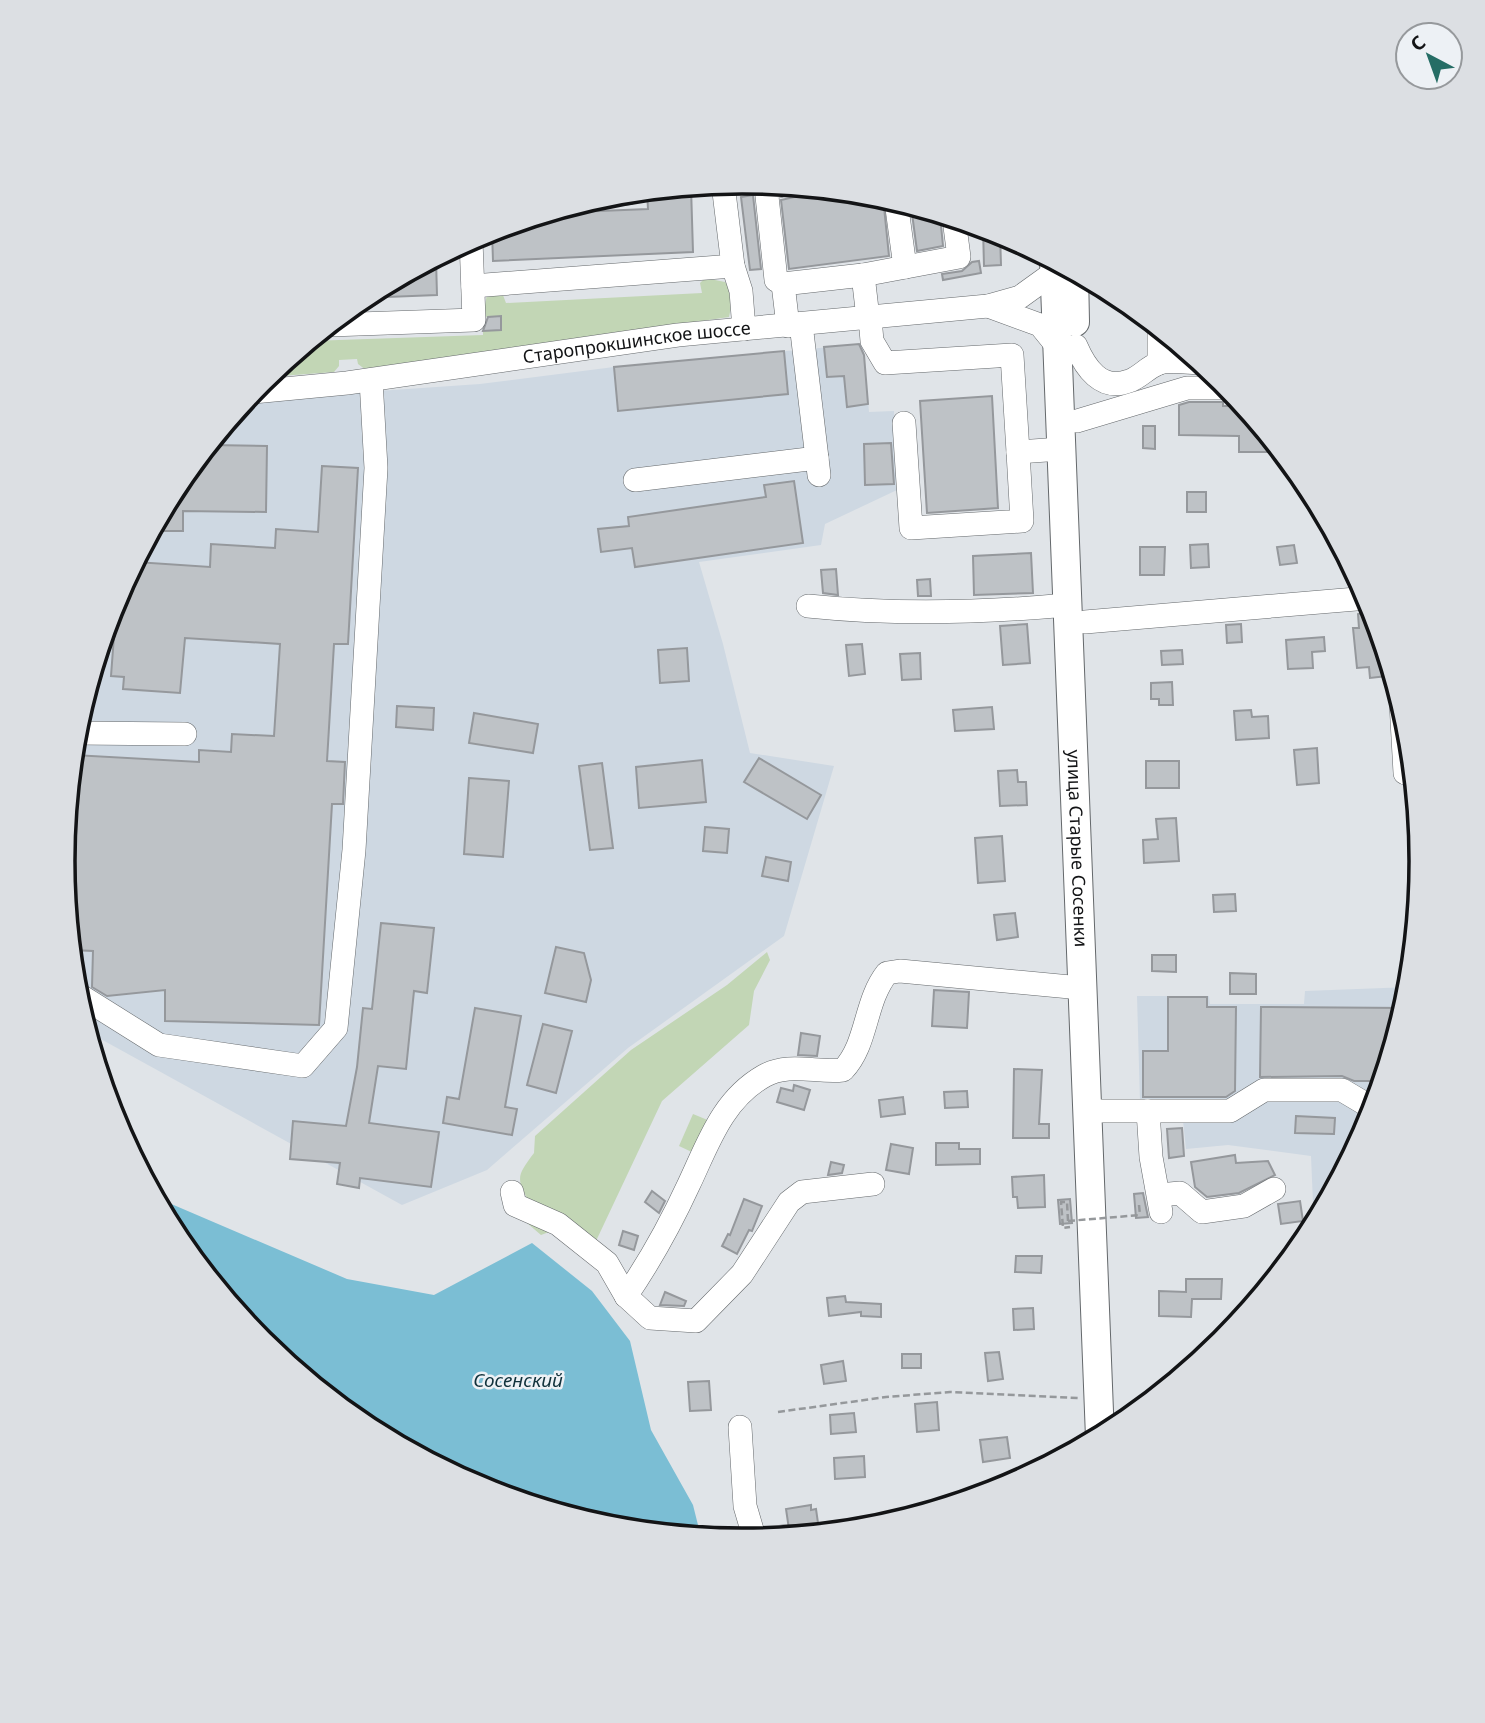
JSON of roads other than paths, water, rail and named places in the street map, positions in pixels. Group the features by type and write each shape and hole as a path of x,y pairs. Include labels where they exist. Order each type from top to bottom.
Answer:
{"main road":[{"name":"улица Старые Сосенки","path":"1060,275 1077,421 1076,614 1081,988 1099,1424"},
{"name":"улица Старые Сосенки","path":"1067,346 1061,449 1076,614 1112,1416"}],"street":[{"path":"724,195 733,266 741,291 744,329"},
{"path":"635,480 818,467 794,325 783,284 776,279 767,195"},
{"path":"898,213 905,267"},
{"path":"783,284 863,275 959,257 955,229"},
{"path":"347,324 474,320 471,252"},
{"path":"472,286 733,266"},
{"name":"Старопрокшинское шоссе","path":"272,389 371,380 678,335 988,306 1020,297 1053,271"},
{"path":"863,275 872,341 885,363 1012,355 1022,521 911,528 904,423"},
{"path":"988,306 1040,325 1067,346 1103,381 1116,384 1129,381 1159,363 1185,363"},
{"path":"1159,340 1159,363"},
{"path":"90,1002 159,1045 303,1066 337,1028 358,806 360,715 376,468 371,380"},
{"path":"1077,421 1187,388 1212,388"},
{"path":"1018,452 1061,449"},
{"path":"808,607 876,613 1076,614 1107,623 1356,599"},
{"path":"88,733 185,734"},
{"path":"626,1296 643,1271 689,1186 715,1124 738,1098 765,1075 793,1068 843,1070 854,1059 874,989 887,973 900,971 1081,988"},
{"path":"1099,1111 1230,1111 1264,1090 1342,1090 1364,1103"},
{"path":"1149,1111 1154,1207 1180,1193 1202,1213 1244,1206 1274,1189"},
{"path":"512,1192 515,1205 558,1224 607,1263 626,1296 650,1318 696,1321 743,1274 789,1202 802,1192 873,1184"},
{"path":"740,1427 745,1506 752,1529"}],"water":[{"name":"Сосенский","path":"170,1204 347,1279 434,1295 532,1243 592,1291 630,1341 651,1430 693,1505 698,1527 612,1516 570,1506 487,1478 409,1439 336,1391 271,1333 213,1268"}]}
